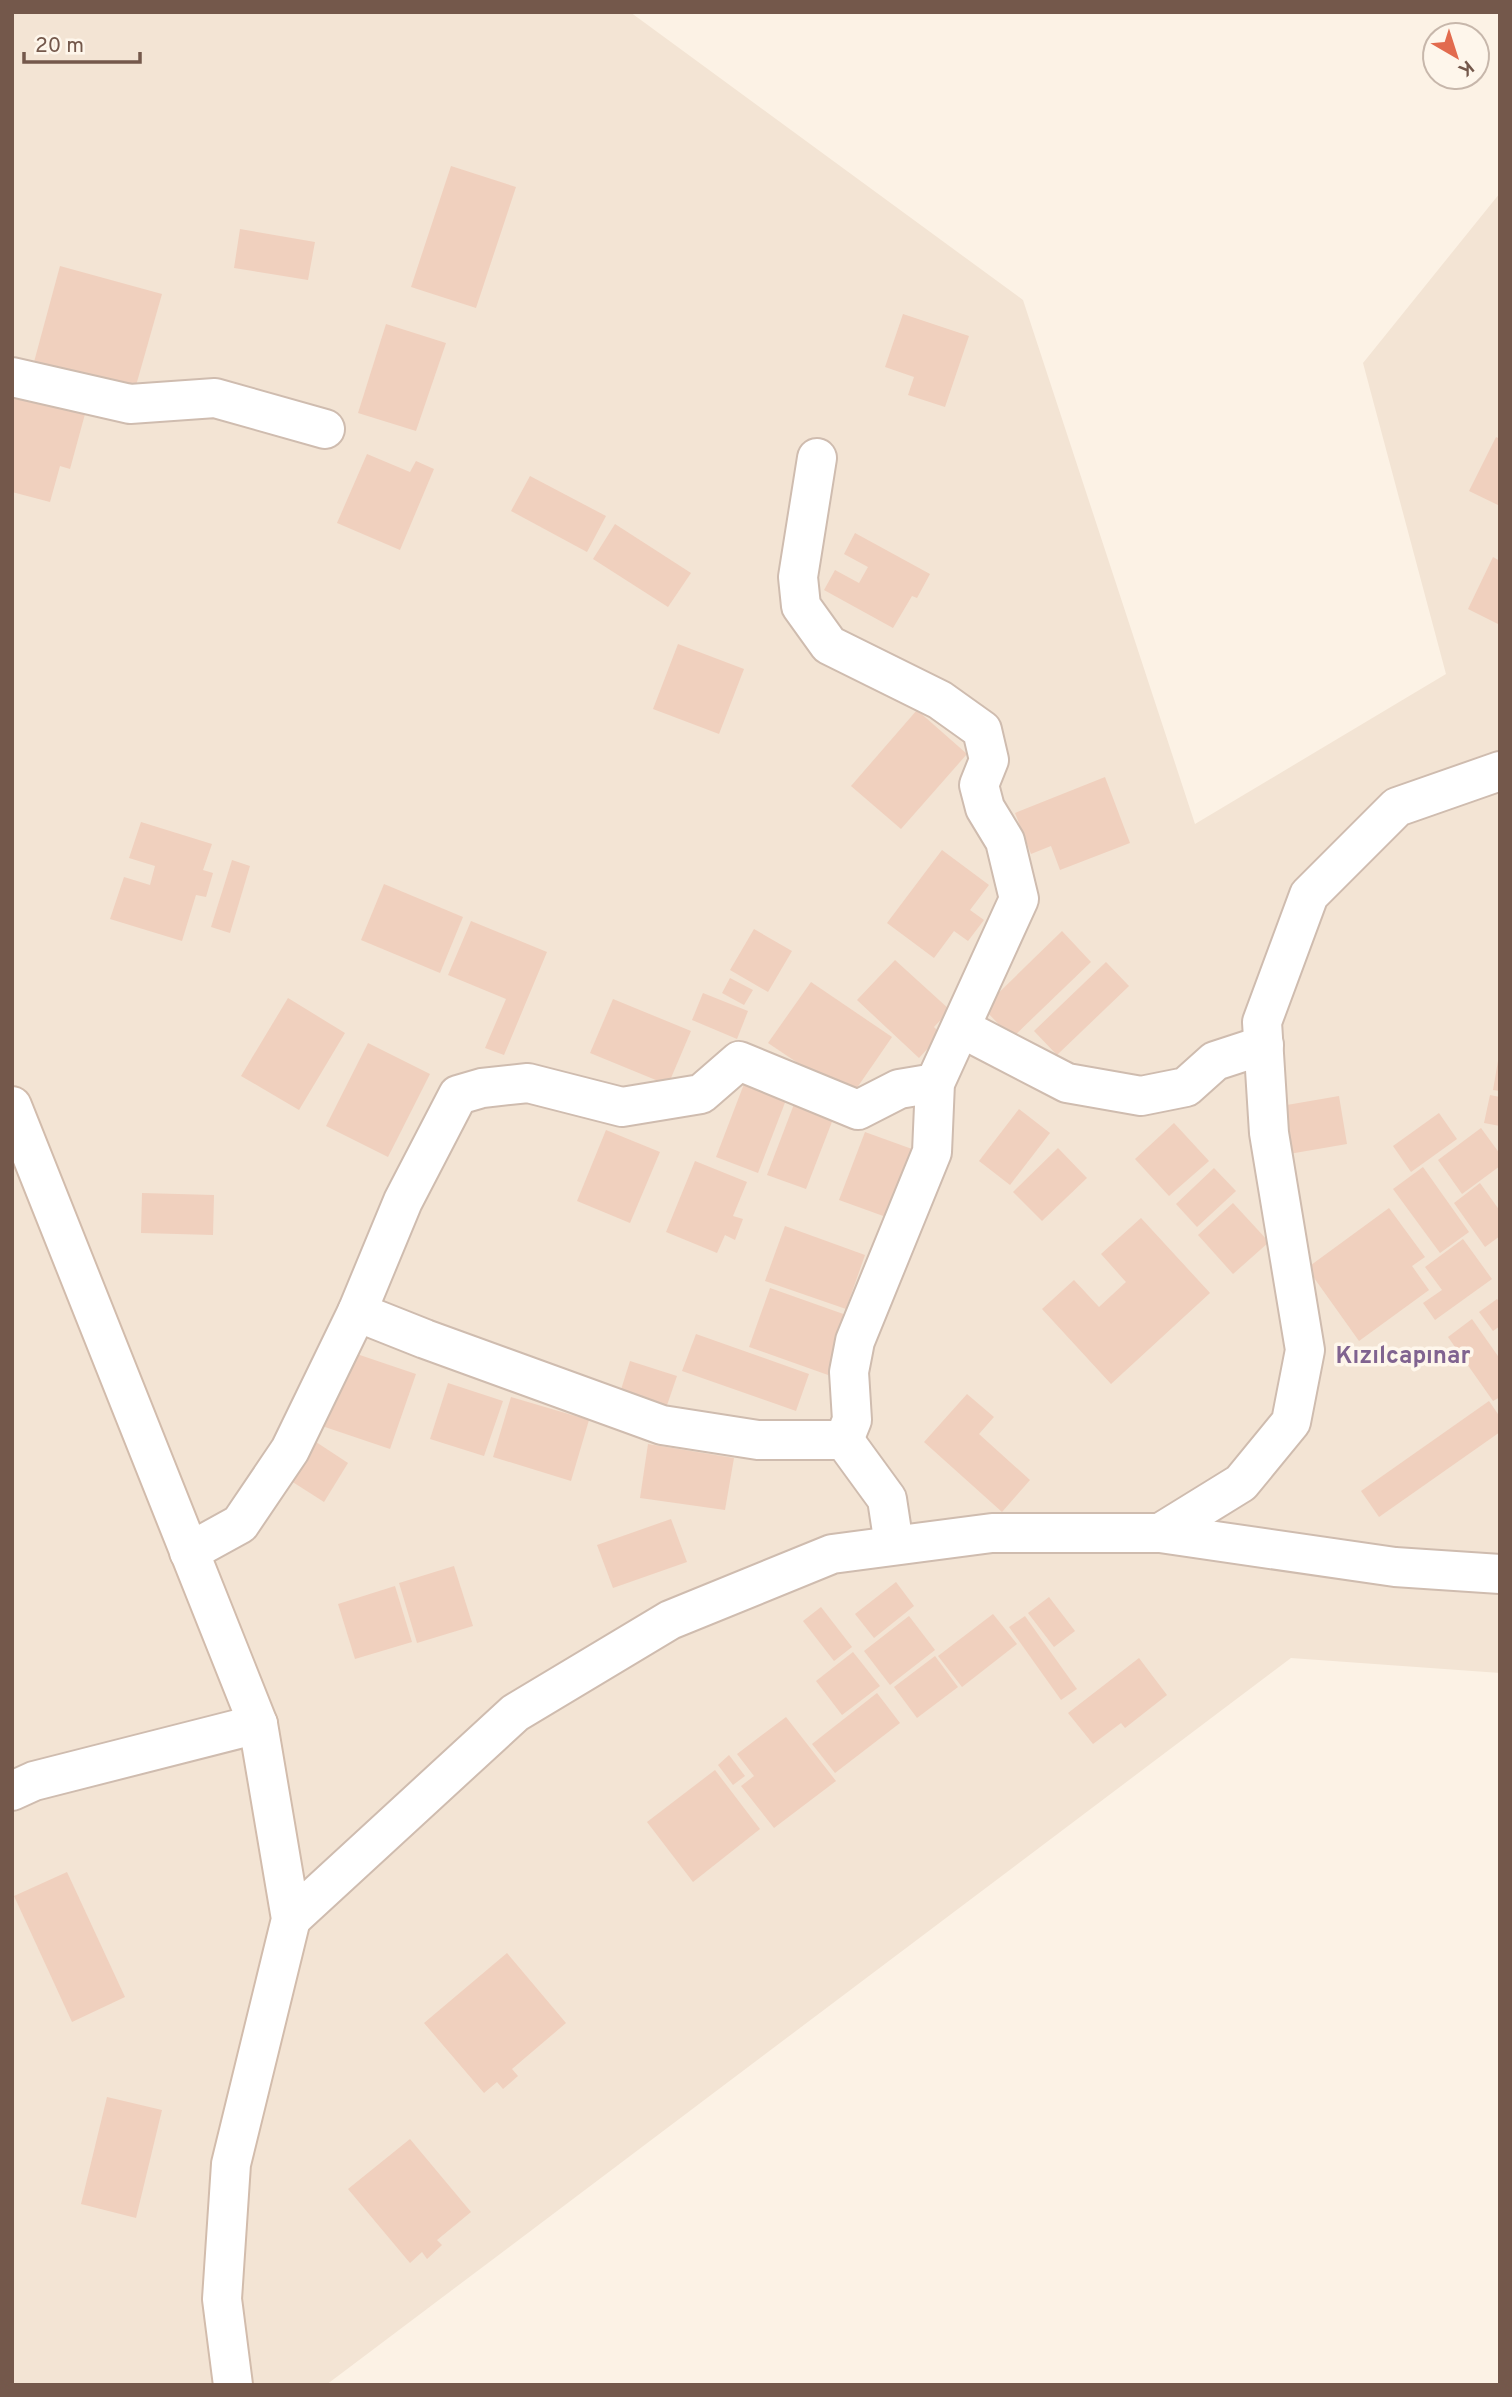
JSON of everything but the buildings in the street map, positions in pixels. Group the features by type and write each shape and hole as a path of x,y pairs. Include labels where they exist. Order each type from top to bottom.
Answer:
{"street":[{"path":"12,377 130,404 215,398 325,429"},
{"path":"817,458 798,577 801,606 829,645 940,699 982,730 989,760 979,785 985,808 1005,841 1019,899 935,1083 932,1152 855,1341 849,1371 852,1420 844,1440"},
{"path":"1160,1533 1241,1483 1291,1422 1305,1350 1269,1133 1262,1022 1309,895 1397,807 1500,771"},
{"path":"961,1028 1068,1083 1141,1096 1186,1087 1215,1061 1264,1045"},
{"path":"189,1552 240,1524 290,1450 357,1312 402,1201 458,1096 482,1088 528,1083 622,1107 701,1094 739,1061 858,1110 899,1089 935,1083"},
{"path":"12,1106 258,1724 291,1919 231,2164 222,2299 233,2385"},
{"path":"357,1312 662,1425 758,1440 844,1440"},
{"path":"844,1440 887,1499 894,1545"},
{"path":"291,1919 515,1713 670,1619 831,1554 992,1533 1160,1533 1395,1567 1500,1574"},
{"path":"12,1791 34,1781 258,1724"}],"shaded area":[{"path":"12,12 630,12 1023,300 1195,824 1446,674 1363,363 1500,193 1500,1673 1291,1658 326,2385 12,2385"}],"district":[{"name":"Kızılcapınar","path":"1403,1357"}]}
